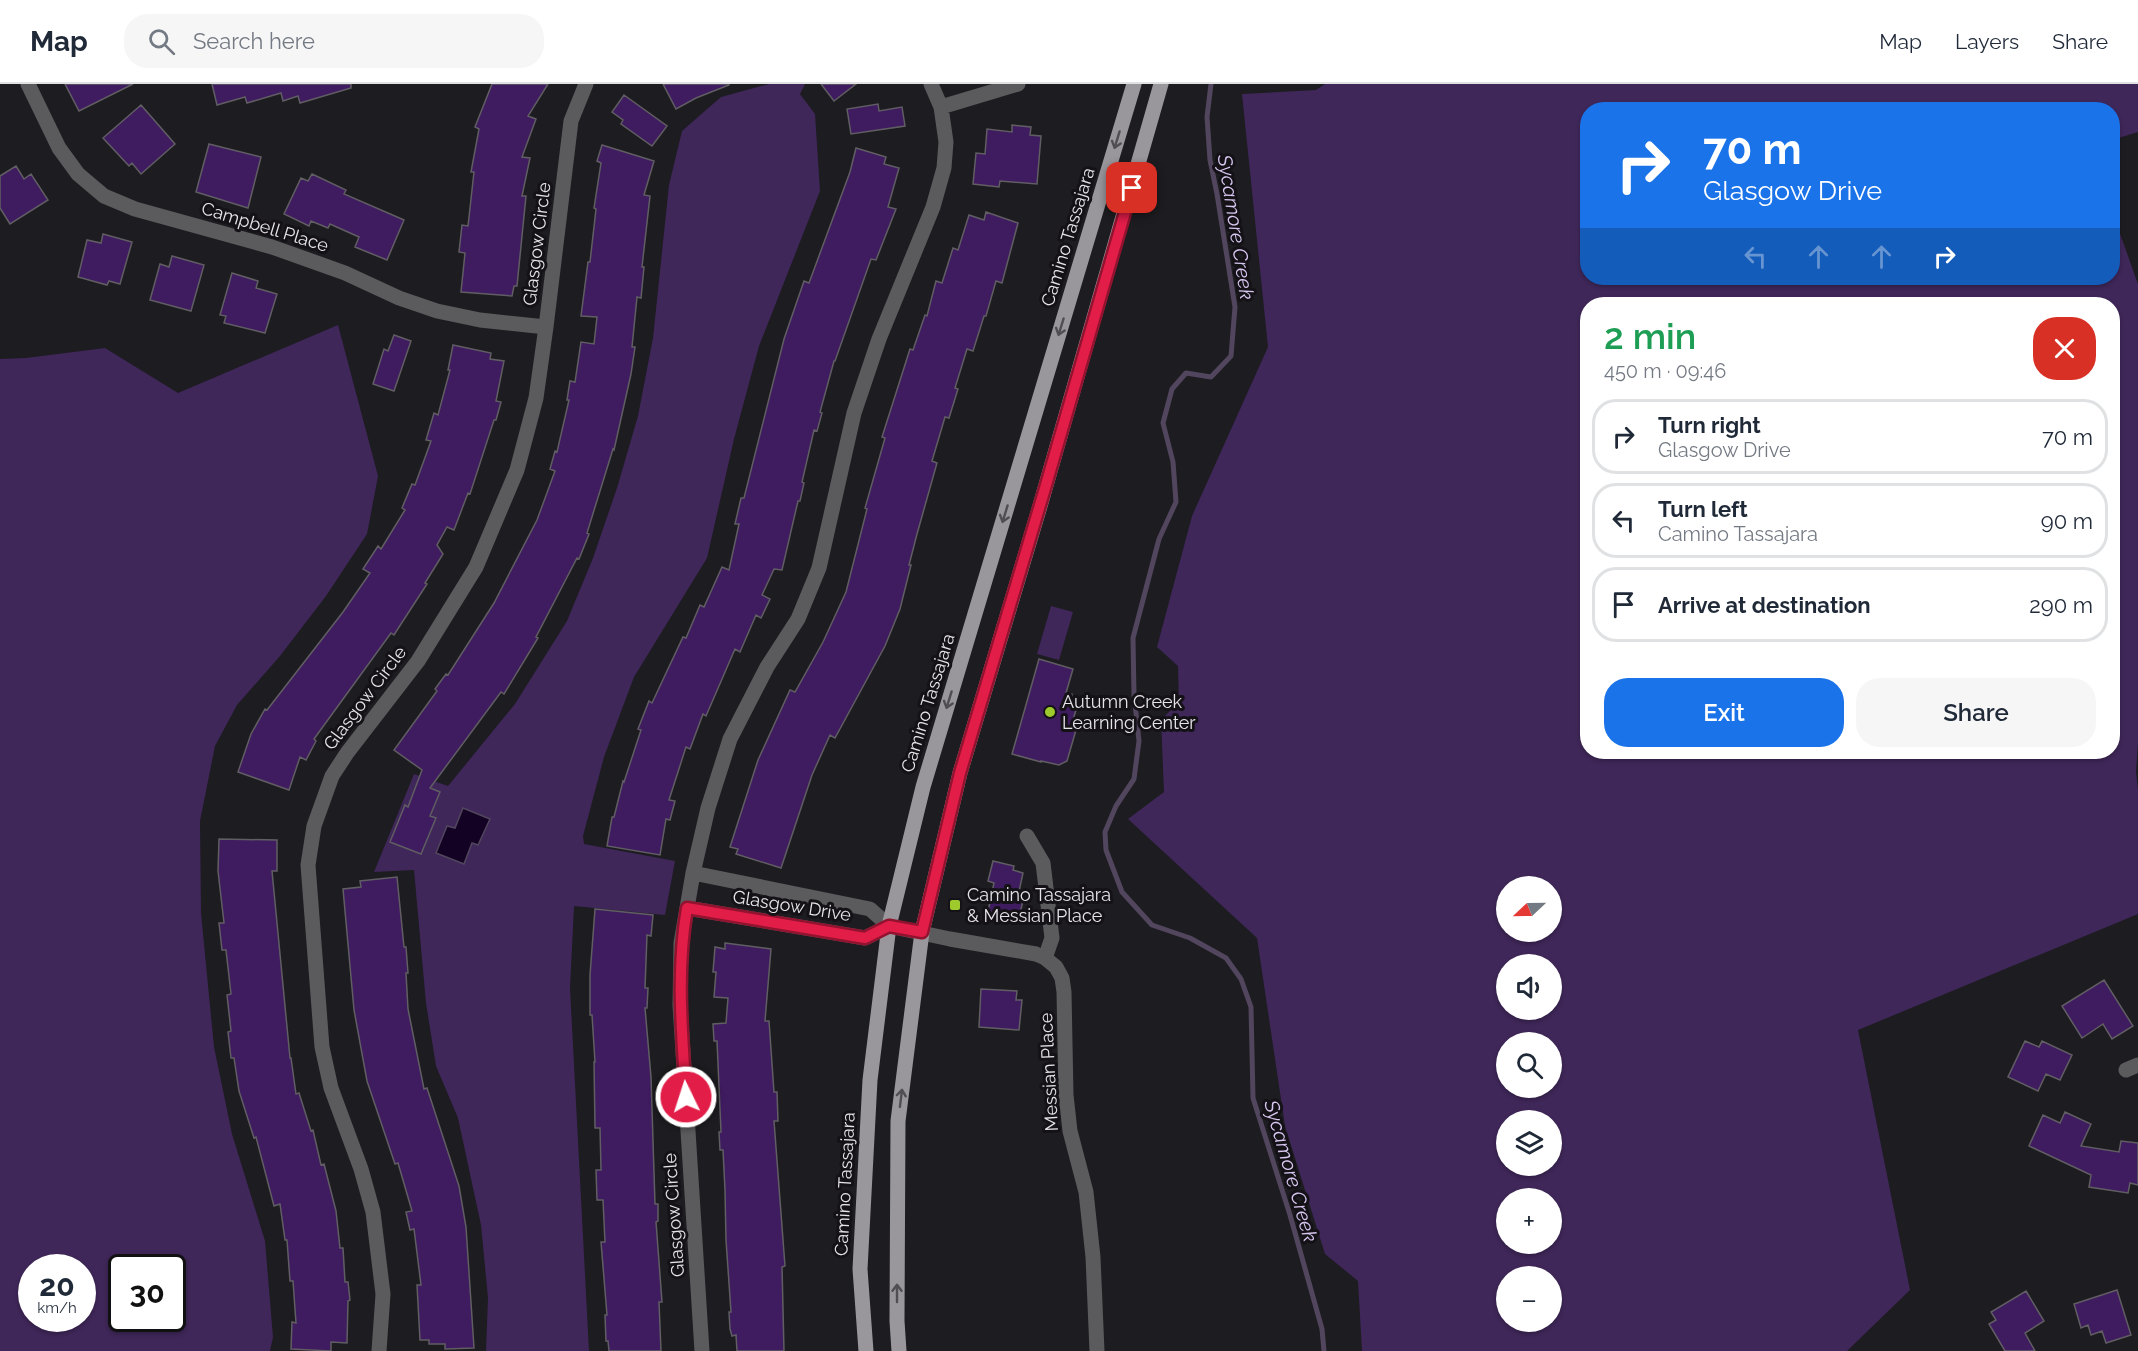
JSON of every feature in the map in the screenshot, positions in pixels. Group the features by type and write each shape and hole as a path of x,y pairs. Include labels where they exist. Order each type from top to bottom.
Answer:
{"main road":[{"name":"Camino Tassajara","path":"866,1351 860,1269 870,1080 889,926 923,787 1134,84"},
{"path":"899,1351 897,1321 898,1121 922,932 960,773 1053,461 1161,84"}],"street":[{"name":"Campbell Place","path":"28,84 59,148 78,174 104,196 135,209 272,247 345,273 399,298 437,311 480,320 546,327"},
{"name":"Glasgow Circle","path":"379,1351 383,1294 373,1212 361,1169 331,1088 322,1047 308,865 312,839 319,812 333,776 347,753 418,661 476,567 517,470 536,398 571,121 586,84"},
{"name":"Glasgow Circle","path":"702,1351 680,1005 681,943 693,873 708,808 730,739 767,667 798,619 819,568 854,413 879,339 933,207 941,178 946,142 941,106 931,84"},
{"path":"941,106 1018,84"},
{"path":"922,932 950,939 1026,951 1045,958 1052,938 1043,862 1027,836"},
{"name":"Glasgow Drive","path":"693,873 870,909 889,926 922,932"},
{"name":"Glasgow Drive","path":"687,908 865,938 889,926"},
{"name":"Messian Place","path":"1045,958 1056,967 1062,978 1064,992 1066,1095 1070,1131 1086,1191 1093,1257 1096,1351"}],"shaded area":[{"path":"769,84 805,84 800,94 815,114 820,191 759,346 734,439 707,558 634,677 604,757 583,836 584,844 675,861 665,915 574,906 570,988 589,1351 486,1351 488,1298 481,1225 458,1118 436,1066 426,1003 414,870 374,872 414,774 448,786 515,704 567,621 593,558 638,416 653,338 669,185 682,131 721,97"},
{"path":"1325,84 2138,84 2138,132 2120,138 2120,102 1580,102 1580,285 2120,285 2120,234 2138,284 2138,742 2136,772 2138,914 1858,1030 1910,1290 1847,1351 1362,1351 1358,1281 1325,1254 1285,1126 1257,938 1128,819 1164,792 1161,720 1179,702 1178,666 1157,647 1192,516 1268,347 1242,94 1316,90"},
{"path":"338,325 378,476 367,534 326,596 280,656 237,705 215,746 200,821 201,913 214,1047 232,1134 265,1241 273,1337 270,1351 0,1351 0,359 105,348 178,393"},
{"path":"1051,606 1073,612 1059,660 1037,654"},
{"path":"463,808 490,819 478,845 472,843 464,864 436,853 447,826 455,828"}],"building":[{"path":"65,84 133,84 79,111"},
{"path":"212,84 351,84 351,88 300,103 298,96 283,101 281,93 247,103 245,97 217,105"},
{"path":"492,84 548,84 528,116 536,119 522,157 530,158 522,196 526,196 517,286 514,286 512,296 461,292 465,253 459,252 462,225 468,226 474,172 471,172 479,129 475,127"},
{"path":"663,84 729,84 729,85 676,109"},
{"path":"821,84 856,84 834,101"},
{"path":"624,95 667,126 652,146 621,124 623,120 612,112"},
{"path":"878,104 879,111 902,107 905,126 851,134 847,109"},
{"path":"141,105 175,144 141,174 132,163 129,166 103,138"},
{"path":"1012,125 1031,127 1030,135 1041,136 1037,184 1000,181 999,187 973,184 976,153 985,154 987,129 1012,132"},
{"path":"209,144 261,157 248,208 196,192"},
{"path":"602,145 654,161 644,195 650,196 641,298 637,297 632,347 635,347 614,450 587,533 589,534 579,559 577,558 536,637 538,638 504,694 501,692 430,788 440,792 430,816 436,818 421,854 390,842 405,805 408,807 422,770 394,750 437,691 435,689 446,674 448,675 494,603 537,520 555,471 550,469 555,451 557,452 569,400 567,400 570,381 575,382 581,342 594,344 597,317 581,316 588,262 590,262 596,209 594,208 601,163 597,161"},
{"path":"856,148 886,157 884,164 899,168 888,207 896,209 876,260 871,259 834,361 817,431 814,430 800,501 798,501 782,570 774,569 762,595 770,599 761,618 756,615 740,652 735,649 706,716 703,714 690,749 686,747 669,800 675,801 670,820 666,819 660,855 607,846 612,817 614,817 623,781 641,730 638,729 649,701 652,703 683,637 686,638 700,605 704,607 722,567 729,570 739,524 735,524 741,498 744,498 784,339 804,281 809,283 850,172"},
{"path":"16,166 24,179 31,174 48,200 10,224 0,208 0,176"},
{"path":"312,174 346,190 344,194 404,220 387,260 355,247 359,237 330,224 328,228 311,221 309,226 284,214 301,178 308,181"},
{"path":"986,212 1018,223 1002,283 996,281 973,351 967,349 949,418 945,417 932,461 937,463 909,565 911,565 900,609 885,646 835,738 830,735 812,775 781,868 736,854 738,849 730,847 758,760 790,690 795,692 823,642 846,592 867,509 865,508 885,438 882,437 910,349 913,350 925,315 927,316 936,281 942,283 953,248 958,250 969,215 984,220"},
{"path":"103,234 132,242 120,284 109,281 107,285 78,277 87,240 101,243"},
{"path":"172,256 204,265 191,311 150,300 160,264 169,267"},
{"path":"232,273 258,281 256,288 277,294 265,333 224,323 226,316 220,315"},
{"path":"394,335 411,341 394,391 373,384 384,349 388,351"},
{"path":"453,345 491,353 490,359 504,361 496,401 501,402 496,420 494,420 470,494 468,493 454,530 447,527 437,545 443,554 425,583 427,584 394,635 391,633 314,739 316,741 306,760 300,757 289,790 238,772 251,734 265,709 267,710 343,612 370,573 363,569 378,546 381,549 405,510 402,508 412,484 415,485 431,441 426,440 434,413 438,415 450,370 448,370"},
{"name":"Autumn Creek Learning Center","path":"1039,659 1073,669 1066,693 1072,694 1071,701 1078,703 1073,720 1076,730 1067,761 1059,765 1012,754"},
{"path":"219,839 277,840 277,871 272,871 290,1058 296,1094 299,1093 311,1131 313,1130 321,1165 324,1164 336,1211 340,1248 343,1248 345,1282 348,1282 350,1300 348,1301 347,1343 331,1342 331,1351 291,1349 292,1322 296,1323 293,1281 290,1281 287,1240 285,1240 280,1204 274,1206 256,1137 254,1138 239,1091 234,1058 231,1058 227,995 231,994 226,950 222,950 219,923 224,923 218,871"},
{"path":"993,861 1014,866 1013,870 1023,873 1018,896 1024,897 1020,913 1012,911 1011,916 988,911 994,883 988,881"},
{"path":"397,877 404,947 406,947 408,1009 424,1089 427,1088 459,1186 466,1227 474,1348 445,1349 445,1344 429,1344 429,1340 420,1340 417,1285 421,1285 414,1229 410,1230 406,1212 412,1211 398,1163 395,1164 367,1081 354,1010 343,889 361,887 360,881"},
{"path":"595,909 653,915 651,936 647,935 645,988 648,988 647,1008 645,1008 651,1077 655,1204 658,1204 658,1221 656,1222 662,1302 659,1302 661,1351 609,1351 608,1341 606,1341 605,1315 607,1315 601,1242 605,1242 603,1200 597,1200 596,1170 601,1170 600,1128 595,1128 595,1062 592,1015 590,1015 590,975"},
{"path":"725,943 771,949 765,1021 769,1021 774,1092 777,1092 778,1121 774,1121 785,1266 782,1267 784,1351 737,1351 736,1335 732,1336 730,1329 723,1150 720,1150 719,1132 721,1132 717,1041 714,1041 713,1024 726,1023 728,998 714,997 716,972 713,972 715,947 725,949"},
{"path":"2104,980 2133,1026 2112,1039 2103,1024 2082,1038 2062,1006"},
{"path":"981,989 1017,991 1016,1000 1022,1000 1019,1030 979,1027"},
{"path":"2025,1041 2039,1047 2042,1041 2072,1055 2060,1080 2046,1074 2038,1091 2008,1077"},
{"path":"2065,1112 2091,1124 2081,1146 2119,1152 2121,1141 2138,1143 2138,1185 2130,1183 2128,1193 2089,1187 2091,1175 2029,1146 2043,1115 2060,1123"},
{"path":"2117,1290 2131,1335 2106,1343 2102,1331 2091,1335 2088,1325 2081,1328 2074,1304"},
{"path":"2026,1291 2044,1321 2025,1333 2035,1351 2005,1351 1989,1324 1996,1320 1991,1312"}],"waterway":[{"name":"Sycamore Creek","path":"1211,84 1207,117 1210,160 1235,307 1231,356 1211,377 1186,373 1172,389 1163,423 1173,462 1176,502 1159,539 1133,638 1134,695 1139,741 1134,779 1116,806 1105,832 1106,850 1122,892 1152,925 1190,938 1226,958 1241,979 1251,1007 1253,1098 1290,1215 1322,1329 1324,1351"}],"place":[{"name":"Autumn Creek Learning Center","path":"1050,712"},
{"name":"Camino Tassajara & Messian Place","path":"955,905"}],"route":[{"path":"686,1097 680,1005 681,943 687,908 865,938 889,926 922,932 960,773 1132,188"}]}
